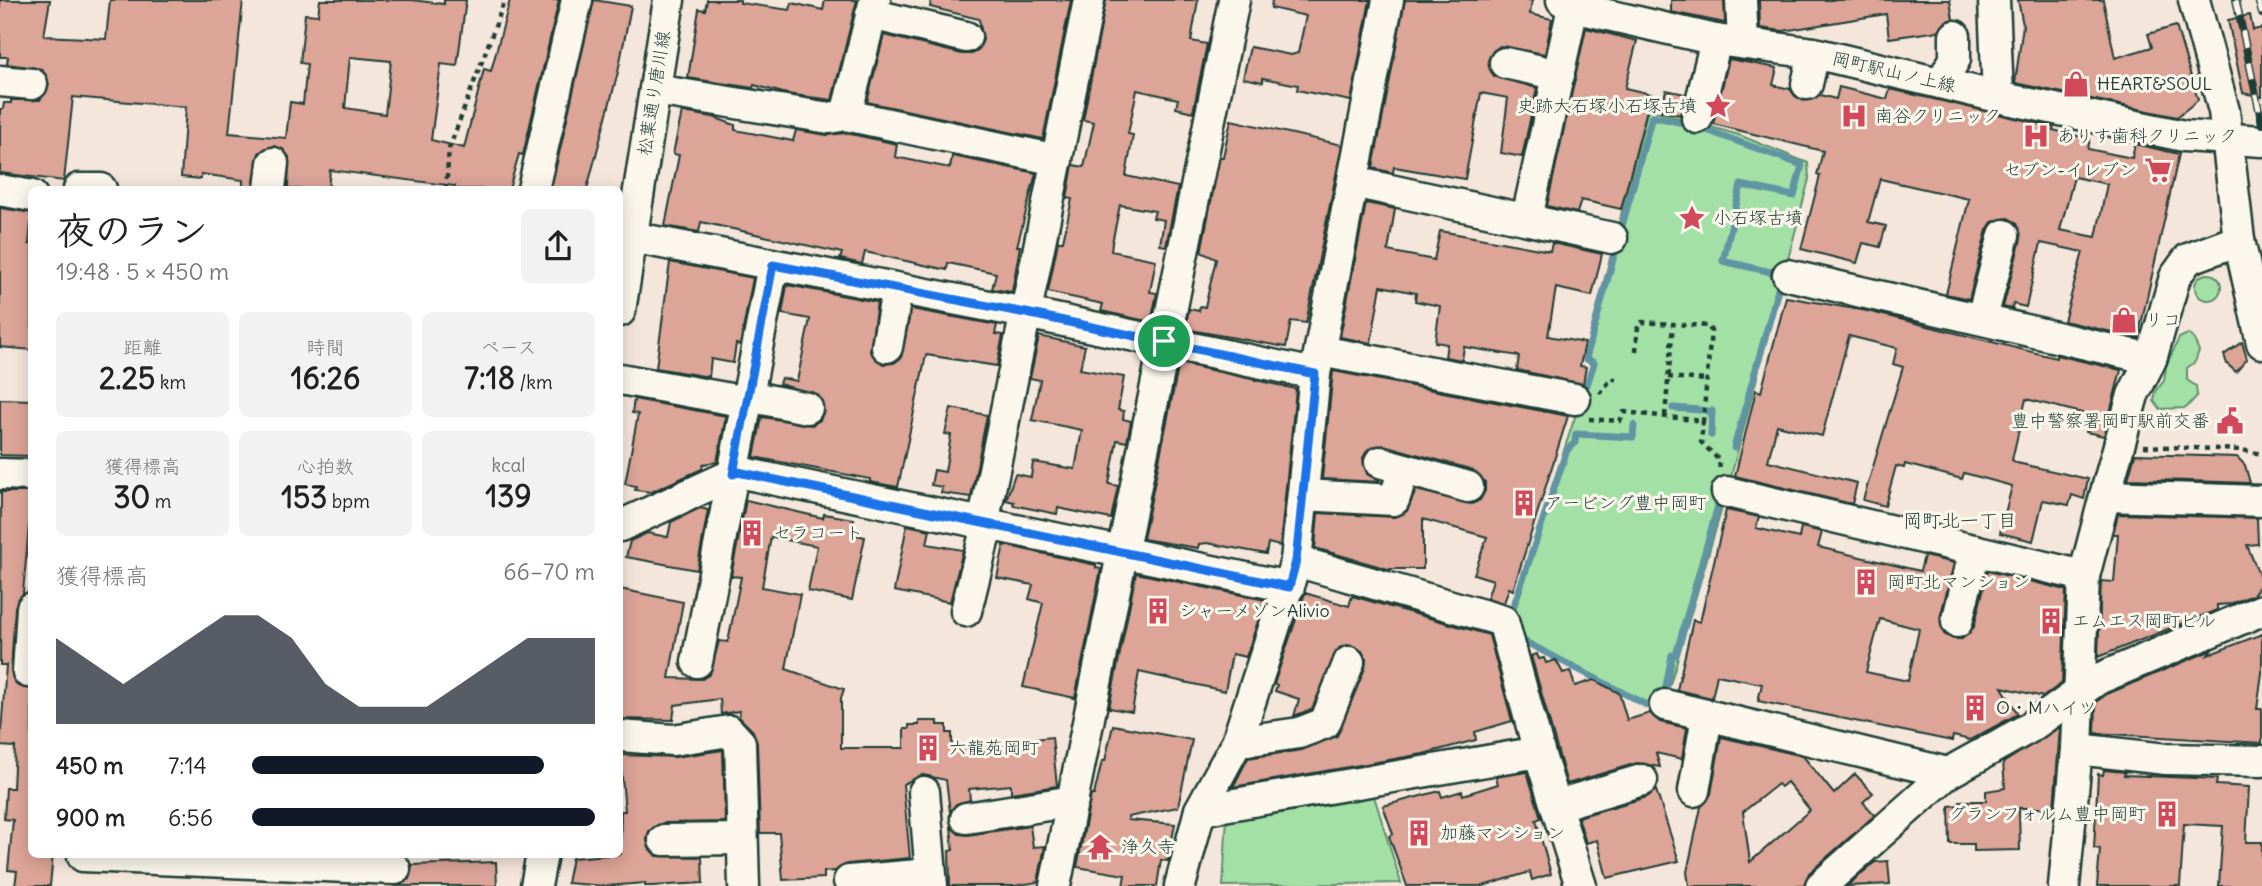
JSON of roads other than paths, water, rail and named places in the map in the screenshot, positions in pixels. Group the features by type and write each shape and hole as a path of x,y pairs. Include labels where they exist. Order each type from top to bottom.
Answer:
{"street":[{"path":"534,186 577,0"},
{"name":"松葉通り唐川線","path":"623,291 669,0"},
{"path":"967,611 1089,0"},
{"path":"1055,886 1234,0"},
{"path":"1180,886 1200,810 1237,742 1292,574 1317,363 1388,0"},
{"path":"1697,118 1729,41 1741,0"},
{"path":"1994,0 1998,97"},
{"path":"2194,0 2224,111 2239,240 2262,343"},
{"path":"1527,218 1559,75 1568,3"},
{"name":"岡町駅山ノ上線","path":"1568,3 1612,9 1729,41 1814,53 1998,97 2184,136 2262,141"},
{"path":"846,114 873,7 966,37"},
{"path":"1941,83 1955,59 1955,36"},
{"path":"1807,84 1814,53"},
{"path":"1505,63 1559,75"},
{"path":"0,81 32,84"},
{"path":"655,90 829,118 846,114 1057,160"},
{"path":"1353,182 1612,238"},
{"path":"0,190 28,195"},
{"path":"1982,318 2004,235"},
{"path":"631,237 1164,341 1585,401"},
{"path":"2064,886 2077,749 2084,576 2105,496 2133,394 2151,359 2175,277 2188,260 2239,240"},
{"path":"697,662 773,265"},
{"path":"1788,275 2151,359"},
{"path":"887,347 897,290"},
{"path":"623,379 807,408"},
{"path":"1303,495 1394,500 1392,465 1468,488"},
{"path":"623,525 738,472 1123,551 1292,574 1503,621 1539,752 1558,805 1581,886"},
{"path":"0,474 28,475"},
{"path":"1727,492 2084,576"},
{"path":"2105,496 2262,501"},
{"path":"1956,622 1975,550"},
{"path":"1821,886 1948,773 2029,728 2098,679 2262,610"},
{"path":"20,672 28,629"},
{"path":"1237,742 1299,733 1325,723 1349,662"},
{"path":"1665,705 1948,773"},
{"path":"1694,791 1707,716"},
{"path":"623,736 673,740 729,732 740,743 744,886"},
{"path":"2077,749 2166,759 2262,761"},
{"path":"1200,810 1539,752"},
{"path":"1558,805 1642,780"},
{"path":"849,881 931,880 924,792"},
{"path":"965,818 1073,801"},
{"path":"663,840 742,839"},
{"path":"115,858 276,868 395,869"},
{"path":"536,886 541,858"}],"waterway":[{"path":"1585,391 1594,363 1586,358 1652,116 1693,125 1802,165 1794,196 1741,185 1723,261 1771,272 1779,286 1734,448"},
{"path":"1673,408 1700,410"},
{"path":"1707,411 1712,411 1711,435"},
{"path":"1513,616 1513,608 1567,450 1575,443 1576,434 1633,437 1634,425"},
{"path":"1664,697 1672,655 1676,655 1719,502"},
{"path":"1518,638 1656,710"}],"railway":[{"path":"2236,0 2262,124"},
{"path":"2258,0 2262,14"}],"place":[{"name":"HEART&SOUL","path":"2076,84"},
{"name":"史跡大石塚小石塚古墳","path":"1718,106"},
{"name":"南谷クリニック","path":"1854,116"},
{"name":"ありす歯科クリニック","path":"2036,136"},
{"name":"セブン-イレブン","path":"2158,170"},
{"name":"小石塚古墳","path":"1692,218"},
{"name":"リコ","path":"2124,320"},
{"name":"豊中警察署岡町駅前交番","path":"2230,421"},
{"name":"アービング豊中岡町","path":"1524,503"},
{"name":"セラコート","path":"752,533"},
{"name":"岡町北マンション","path":"1866,582"},
{"name":"シャーメゾンAlivio","path":"1158,611"},
{"name":"エムエス岡町ビル","path":"2051,621"},
{"name":"O・Mハイツ","path":"1975,708"},
{"name":"六龍苑岡町","path":"928,748"},
{"name":"グランフォルム豊中岡町","path":"2167,814"},
{"name":"加藤マンション","path":"1419,833"},
{"name":"浄久寺","path":"1100,847"}],"district":[{"name":"岡町北一丁目","path":"1960,520"}]}
